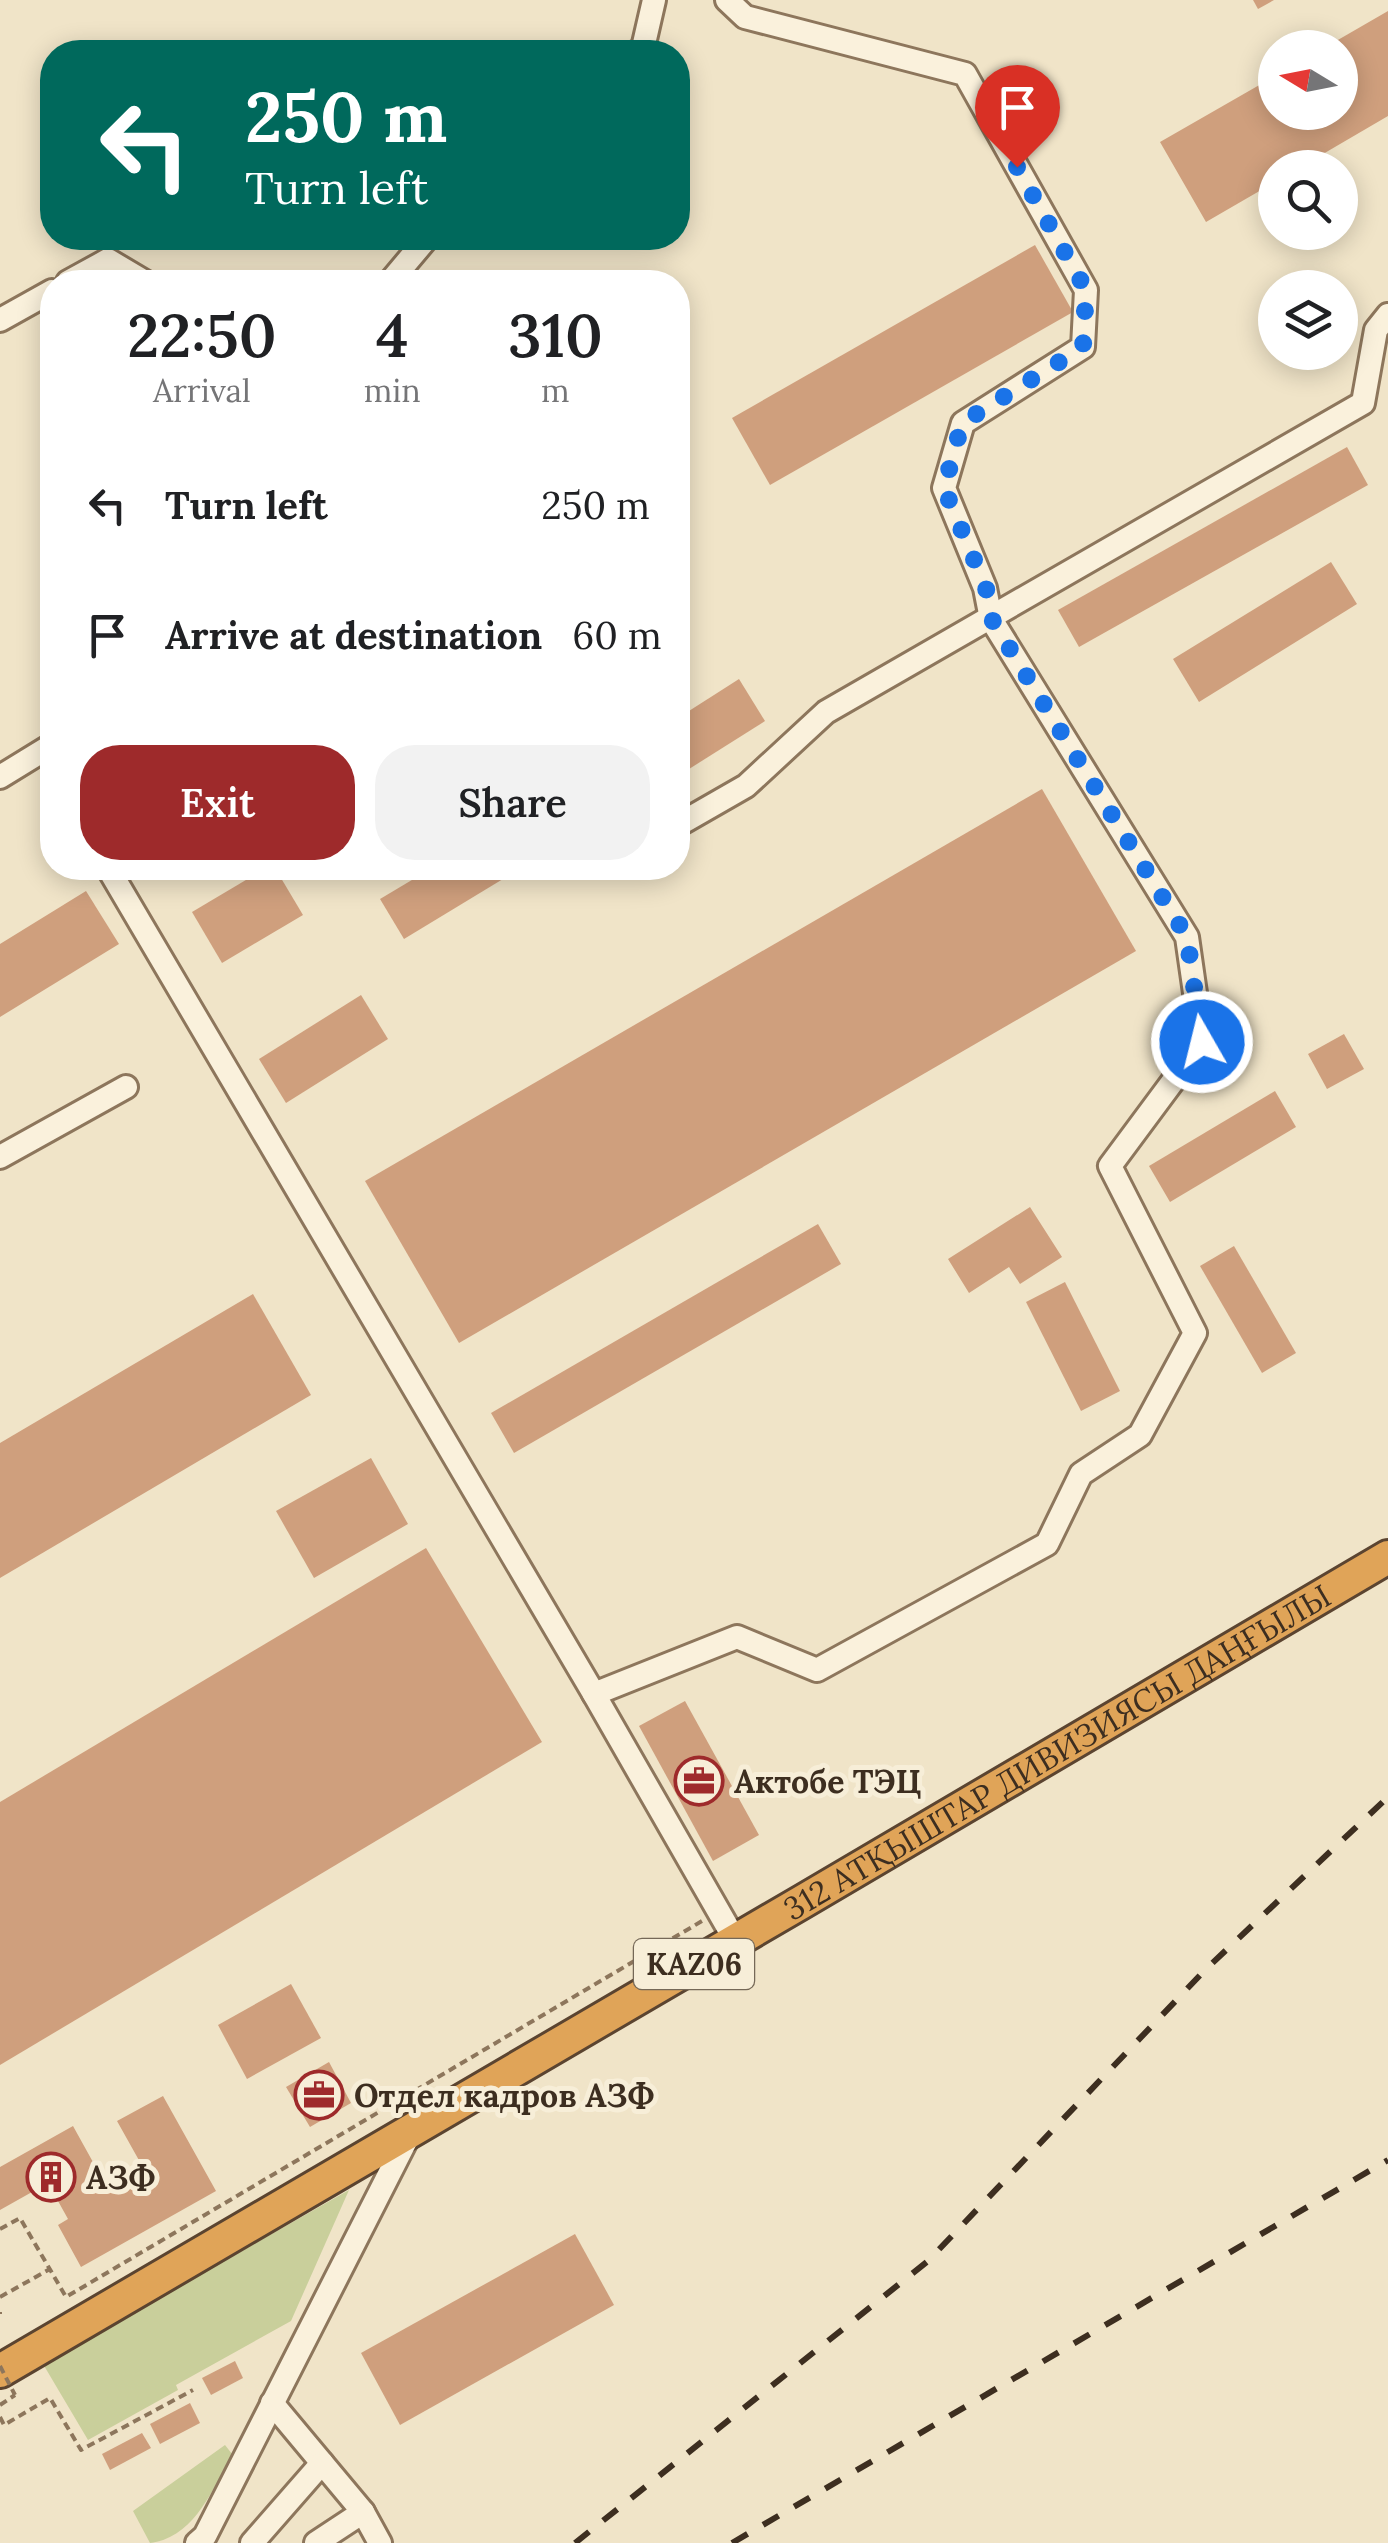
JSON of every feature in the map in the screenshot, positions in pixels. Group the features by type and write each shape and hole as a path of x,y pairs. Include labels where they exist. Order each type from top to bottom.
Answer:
{"highway":[{"name":"312 АТҚЫШТАР ДИВИЗИЯСЫ ДАҢҒЫЛЫ","path":"5,2377 735,1940 1388,1557"}],"lane":[{"path":"645,40 654,0"},
{"path":"594,1694 738,1637 817,1670 1047,1544 1081,1474 1140,1435 1195,1333 1110,1166 1202,1042 1187,937 991,618 986,588 944,488 962,423 1083,347 1086,290 965,74 745,16 727,0"},
{"path":"400,270 417,250"},
{"path":"90,270 108,260 125,270"},
{"path":"0,320 40,298"},
{"path":"690,818 746,786 826,712 1363,403 1376,330 1388,315"},
{"path":"0,777 40,760"},
{"path":"115,880 735,1940"},
{"path":"0,1157 126,1087"},
{"path":"197,2543 205,2536 409,2135"},
{"path":"272,2403 363,2512 380,2543"},
{"path":"252,2543 322,2464"},
{"path":"316,2543 363,2512"}],"path":[{"path":"0,2229 20,2218 66,2297 719,1911"},
{"path":"0,2297 50,2269"},
{"path":"0,2405 5,2377"},
{"path":"0,2418 4,2425 50,2398 81,2450 192,2390"}],"green space":[{"path":"349,2190 291,2321 88,2440 43,2364"},
{"path":"225,2445 232,2454 200,2510 179,2532 150,2543 133,2511"}],"building":[{"path":"1253,0 1274,0 1258,9"},
{"path":"1388,11 1388,116 1330,150 1258,150 1258,192 1206,222 1160,142 1258,86 1258,130 1358,130 1355,30"},
{"path":"1035,245 1073,312 770,485 732,418"},
{"path":"1347,447 1368,485 1079,647 1058,610"},
{"path":"1331,562 1357,604 1199,702 1173,659"},
{"path":"739,679 765,721 690,768 690,710"},
{"path":"1042,789 1136,951 459,1343 365,1181"},
{"path":"246,880 282,880 303,915 222,963 192,912"},
{"path":"412,880 501,880 404,939 380,899"},
{"path":"86,891 119,944 0,1017 0,944"},
{"path":"361,995 388,1039 286,1103 259,1059"},
{"path":"1344,1034 1364,1069 1327,1089 1308,1054"},
{"path":"1275,1091 1296,1127 1170,1202 1149,1166"},
{"path":"1030,1207 1062,1257 1020,1284 1009,1267 969,1293 948,1259"},
{"path":"818,1224 841,1264 514,1453 491,1413"},
{"path":"1234,1246 1296,1353 1262,1373 1200,1266"},
{"path":"1065,1282 1120,1391 1081,1411 1026,1302"},
{"path":"253,1294 311,1395 0,1578 0,1443"},
{"path":"371,1458 408,1524 314,1578 276,1511"},
{"path":"426,1548 542,1742 0,2065 0,1802"},
{"name":"Актобе ТЭЦ","path":"685,1701 759,1835 713,1861 639,1726"},
{"path":"291,1984 321,2038 247,2079 218,2025"},
{"name":"Отдел кадров АЗФ","path":"329,2062 351,2103 310,2127 286,2087"},
{"name":"АЗФ","path":"163,2096 216,2191 81,2267 58,2225 68,2219 48,2183 0,2210 0,2167 73,2126 109,2191 145,2171 117,2121"},
{"path":"575,2234 614,2305 400,2425 361,2353"},
{"path":"235,2361 243,2378 211,2395 202,2378"},
{"path":"190,2403 200,2423 160,2444 150,2424"},
{"path":"142,2433 151,2448 110,2470 102,2454"}],"railway":[{"path":"575,2543 928,2261 1205,1970 1388,1797"},
{"path":"732,2543 1388,2160"}],"place":[{"name":"Актобе ТЭЦ","path":"699,1781"},
{"name":"Отдел кадров АЗФ","path":"319,2095"},
{"name":"АЗФ","path":"51,2177"}],"route":[{"path":"1017,167 1086,290 1083,347 962,423 944,488 986,588 991,618 1187,937 1202,1042"}]}
